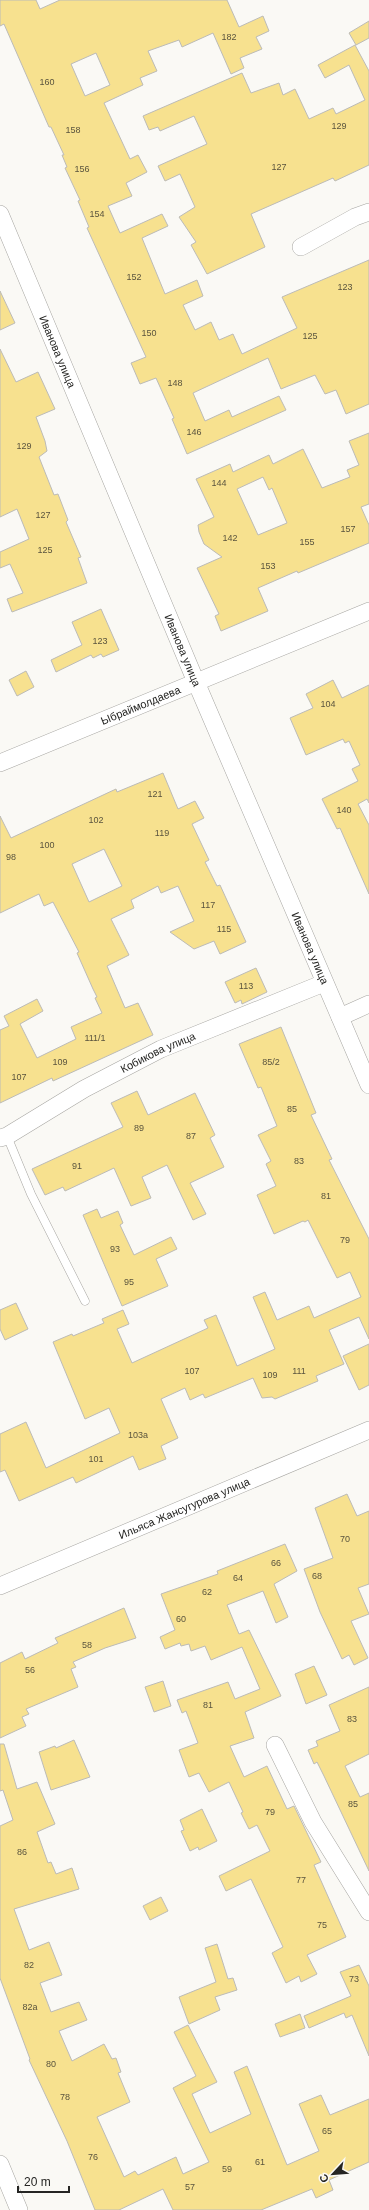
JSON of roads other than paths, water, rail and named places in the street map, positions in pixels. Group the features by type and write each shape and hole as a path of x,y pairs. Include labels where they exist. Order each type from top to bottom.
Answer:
{"street":[{"path":"300,247 355,217 369,212"},
{"name":"Иванова улица","path":"0,214 196,682 369,1085"},
{"name":"Ыбраймолдаева","path":"0,763 369,611"},
{"name":"Кобикова улица","path":"3,1137 84,1089 162,1049 324,983"},
{"path":"340,1017 369,1004"},
{"name":"Ильяса Жансугурова улица","path":"0,1586 369,1430"},
{"path":"275,1745 314,1822 369,1912"},
{"path":"0,2164 19,2210"}],"lane":[{"path":"3,1137 85,1301"}]}
